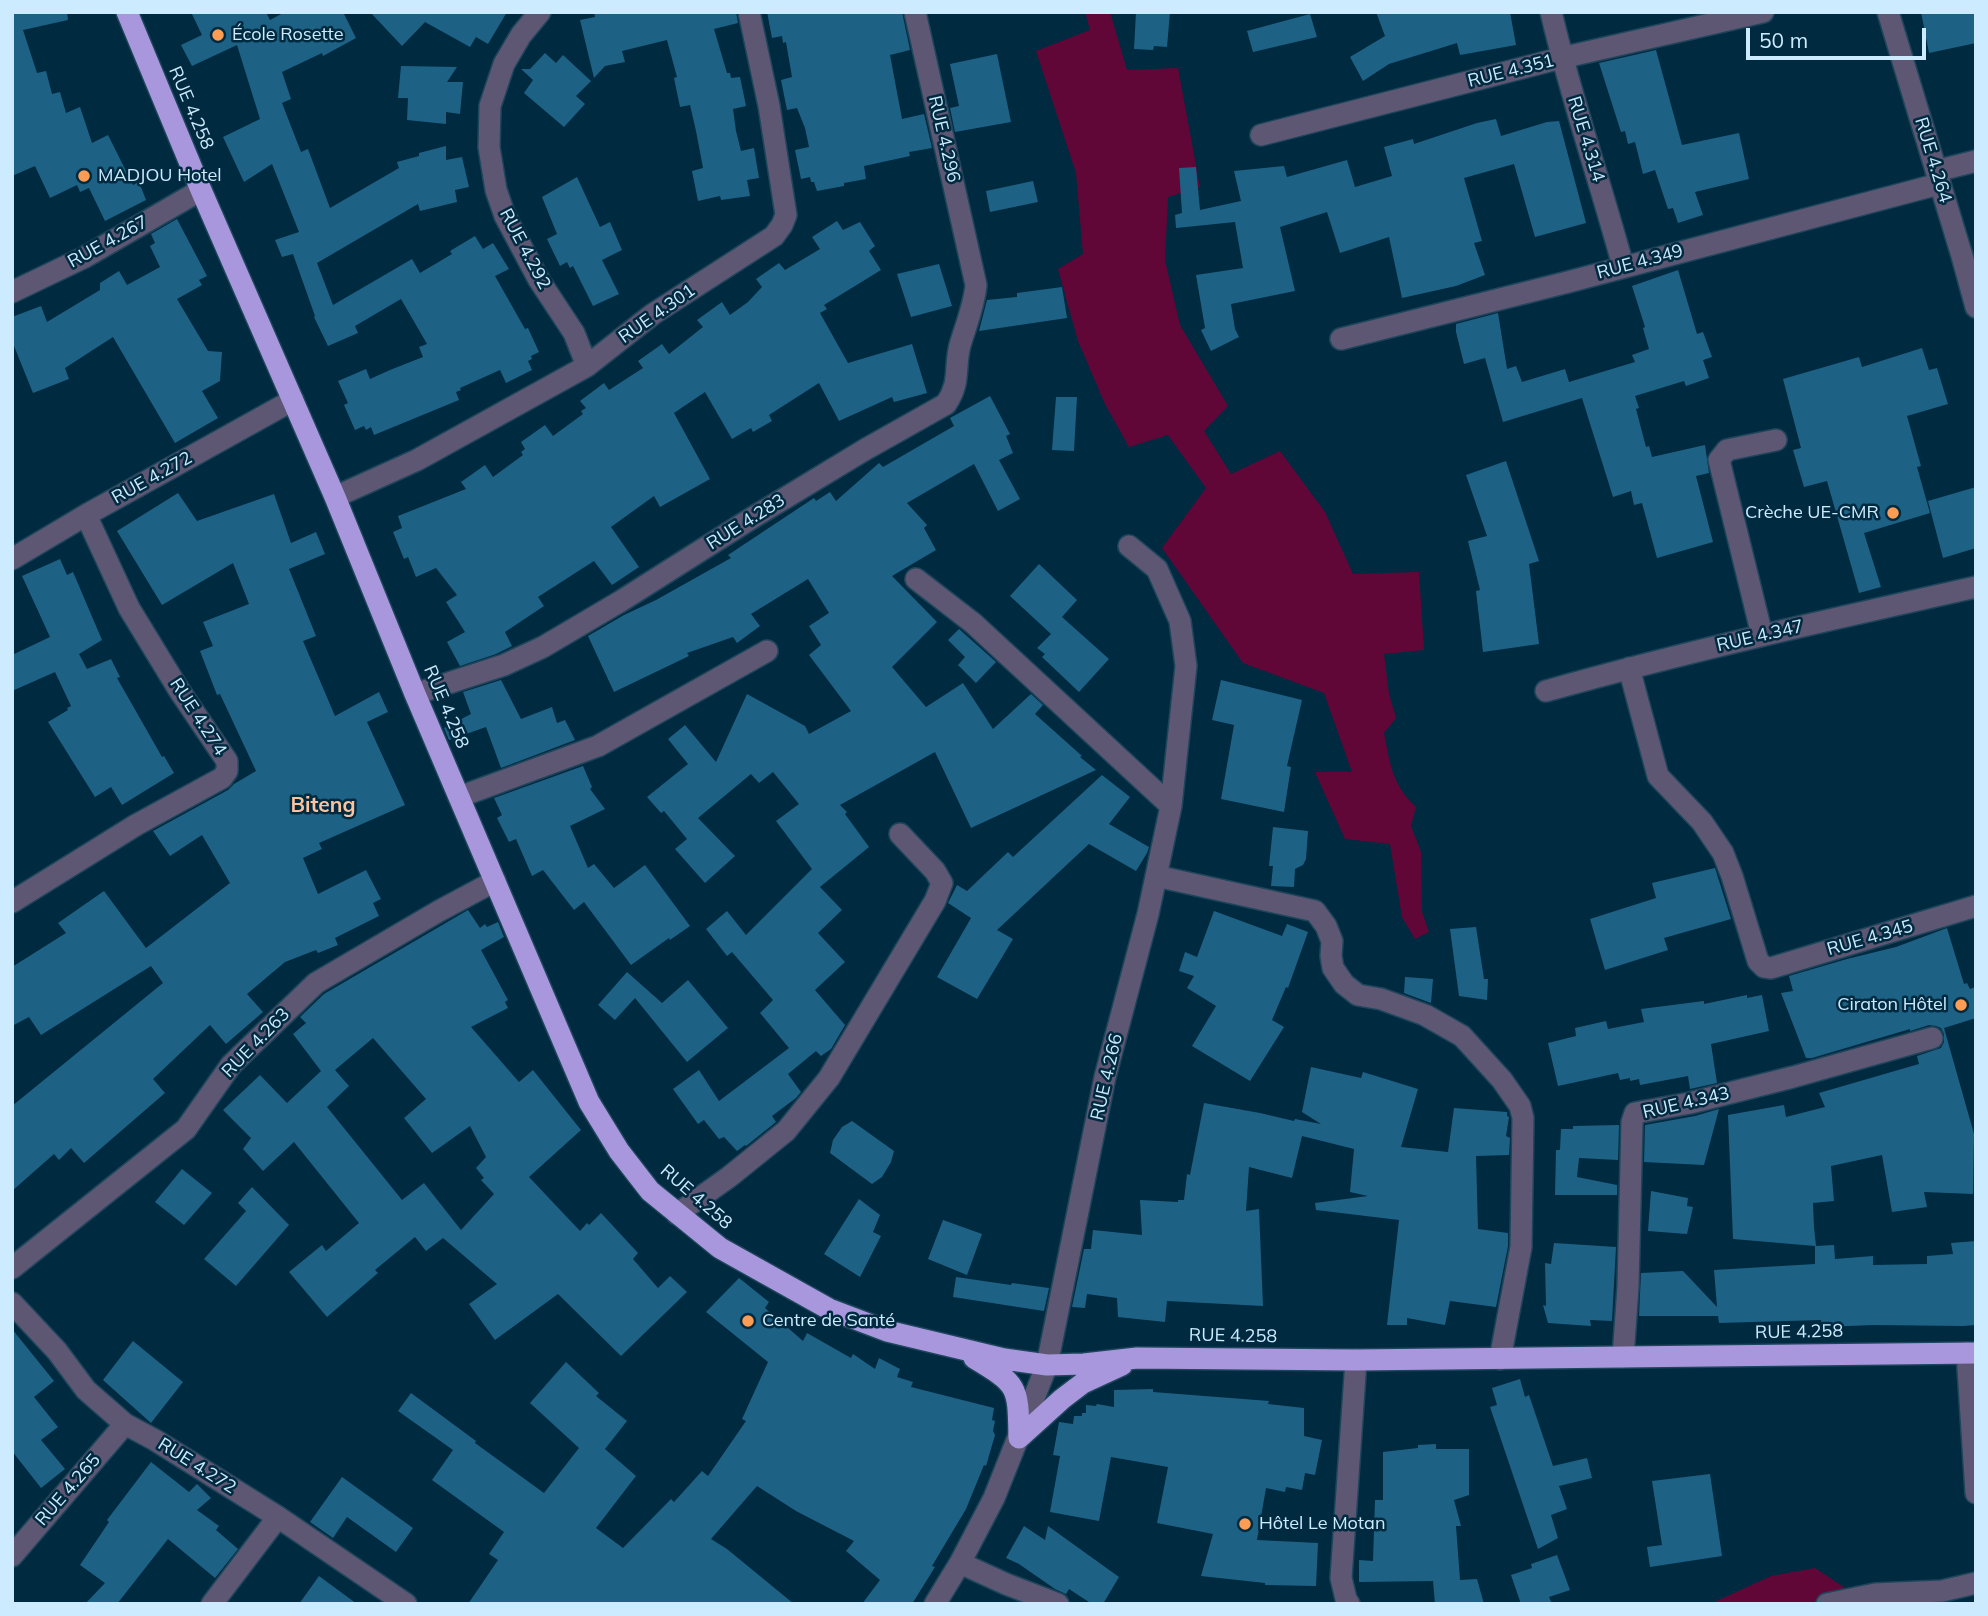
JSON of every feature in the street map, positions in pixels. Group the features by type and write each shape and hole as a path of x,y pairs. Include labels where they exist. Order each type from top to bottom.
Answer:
{"highway":[{"name":"RUE 4.258","path":"127,13 335,496 415,694 590,1102 619,1151 650,1191 720,1248 829,1309 887,1331 961,1349 1047,1365 1137,1358 1356,1360 1971,1353"},
{"path":"961,1349 999,1373 1012,1385 1018,1402 1019,1438"},
{"path":"1019,1438 1083,1384 1137,1358"}],"street":[{"name":"RUE 4.292","path":"540,12 521,35 504,64 490,106 489,147 496,190 505,216 539,280 574,333 587,366"},
{"name":"RUE 4.301","path":"335,496 417,460 587,366 653,314 774,236 786,215 769,106 749,12"},
{"name":"RUE 4.296","path":"915,12 973,266"},
{"name":"RUE 4.314","path":"1551,12 1561,58 1623,266"},
{"name":"RUE 4.351","path":"1261,135 1561,58 1763,12"},
{"name":"RUE 4.264","path":"1888,12 1976,307"},
{"name":"RUE 4.349","path":"1340,339 1623,266 1938,177 1976,161"},
{"name":"RUE 4.267","path":"12,292 85,257 201,190"},
{"name":"RUE 4.283","path":"415,694 504,665 543,648 752,518 946,404 954,392 959,348 975,298 973,266"},
{"name":"RUE 4.272","path":"12,559 293,400"},
{"path":"1762,635 1719,460 1727,450 1776,440"},
{"name":"RUE 4.274","path":"12,902 136,825 222,778 227,771 227,761 179,690 129,608 86,515"},
{"name":"RUE 4.266","path":"935,1604 994,1498 1047,1365 1105,1077 1148,914 1171,806 1186,666 1180,621 1157,569 1129,546"},
{"path":"916,579 973,623 1171,806"},
{"name":"RUE 4.347","path":"1546,691 1762,635 1976,587"},
{"path":"459,797 598,746 767,651"},
{"name":"RUE 4.345","path":"1629,668 1657,776 1703,822 1723,853 1758,961 1764,967 1771,968 1976,906"},
{"path":"677,1214 786,1131 829,1078 886,986 935,901 942,883 935,871 900,834"},
{"path":"1156,876 1315,911 1326,926 1332,941 1333,968 1343,984 1357,995 1381,999 1425,1015 1462,1036 1502,1080 1520,1106 1523,1129 1521,1247 1500,1359"},
{"name":"RUE 4.263","path":"12,1268 186,1129 231,1065 316,983 495,881"},
{"name":"RUE 4.343","path":"1623,1357 1628,1287 1632,1122 1635,1113 1793,1077 1932,1038"},
{"name":"RUE 4.272","path":"16,1313 57,1351 86,1390 125,1424 278,1517 406,1604"},
{"path":"1971,1353 1976,1493"},
{"path":"1349,1604 1341,1578 1356,1360"},
{"name":"RUE 4.265","path":"12,1556 125,1424"},
{"path":"212,1604 278,1517"},
{"path":"960,1563 1058,1604"},
{"path":"1827,1604 1875,1594 1941,1597 1976,1583"}],"shaded area":[{"path":"1085,12 1110,12 1127,70 1178,68 1200,187 1168,197 1165,260 1180,325 1228,406 1204,431 1231,474 1280,451 1325,512 1353,574 1419,572 1424,650 1384,654 1389,694 1396,718 1384,733 1390,764 1397,782 1416,807 1411,826 1421,852 1422,912 1429,932 1415,939 1402,917 1390,844 1345,839 1315,772 1352,772 1324,693 1243,663 1162,548 1206,488 1168,435 1129,447 1105,404 1078,341 1058,269 1083,254 1076,173 1036,51 1090,30"},
{"path":"1815,1568 1869,1604 1710,1604 1771,1576"}],"building":[{"path":"12,12 67,12 68,20 23,30 37,73 46,71 52,94 60,92 66,113 80,107 92,143 108,135 133,185 139,182 146,200 105,221 89,188 80,192 77,185 50,198 35,166 12,176"},
{"path":"191,12 266,12 270,20 285,12 343,12 356,38 323,56 322,53 282,72 291,99 282,103 301,152 308,149 330,208 399,168 397,162 446,146 446,160 462,157 469,187 455,190 457,202 420,211 418,204 317,263 333,305 412,259 420,273 475,236 483,249 493,243 509,269 495,276 525,329 528,328 539,352 528,361 532,370 506,383 500,370 460,388 461,390 456,392 459,400 374,435 371,427 366,430 364,426 355,430 344,405 348,403 338,381 366,369 370,379 423,357 419,347 427,344 401,299 355,326 358,333 328,346 314,317 293,254 282,257 275,240 299,232 272,164 244,182 223,137 260,119 237,45 192,66 181,45 202,35"},
{"path":"370,12 507,12 488,44 476,37 470,47 425,22 402,46"},
{"path":"594,12 736,12 738,23 714,29 727,73 730,73 731,78 740,77 746,106 733,109 736,131 741,151 754,148 759,178 747,180 750,196 721,200 720,196 698,201 692,171 703,168 696,131 690,105 680,107 674,78 677,77 667,40 622,51 625,62 605,66 594,78 580,20 595,17"},
{"path":"767,12 902,12 910,50 890,55 902,119 924,114 932,148 909,152 910,156 864,166 866,179 844,183 844,186 817,191 810,177 801,179 795,150 809,147 797,108 787,110 781,80 792,77 786,42 783,43 782,36 772,38"},
{"path":"1136,12 1170,12 1167,47 1154,46 1153,50 1134,49"},
{"path":"1376,12 1510,12 1516,45 1460,55 1457,43 1389,64 1363,81 1350,57 1385,36"},
{"path":"1921,12 1976,12 1976,43 1929,53"},
{"path":"1310,14 1317,37 1253,52 1247,31"},
{"path":"1656,50 1682,145 1739,133 1749,179 1695,192 1703,215 1678,223 1673,208 1668,209 1655,170 1643,174 1635,142 1628,144 1625,131 1621,132 1599,63"},
{"path":"545,53 556,63 563,55 591,81 576,96 585,104 564,127 524,93 533,80 521,69 530,69"},
{"path":"997,54 1011,122 955,132 950,108 959,106 950,64"},
{"path":"401,66 457,67 447,82 463,82 460,114 446,112 446,124 407,120 408,98 398,98"},
{"path":"1496,119 1501,136 1559,121 1586,223 1535,237 1514,164 1464,178 1482,241 1474,243 1485,275 1456,286 1402,298 1389,237 1340,253 1327,212 1280,227 1295,291 1231,304 1239,337 1211,351 1201,330 1205,328 1196,275 1243,268 1235,222 1176,228 1175,215 1182,213 1179,168 1196,167 1200,210 1241,201 1234,171 1284,166 1287,177 1347,160 1355,187 1392,176 1384,147 1413,139 1414,144"},
{"path":"577,177 600,227 610,222 622,250 602,260 619,294 593,306 573,266 570,268 567,262 560,266 547,239 557,234 542,197"},
{"path":"1033,181 1038,202 990,212 986,191"},
{"path":"177,219 207,276 199,280 202,285 177,299 208,351 222,352 220,381 202,391 218,418 175,443 113,337 65,368 69,379 33,393 12,341 12,317 41,306 47,322 100,290 100,283 119,271 127,285 160,267 150,246 155,243 151,234"},
{"path":"837,221 843,230 860,222 875,246 869,251 881,270 824,305 827,309 820,313 848,363 912,344 927,393 894,402 892,397 839,421 819,383 769,415 772,421 753,432 751,428 732,439 705,392 674,413 710,479 660,507 654,496 611,527 639,567 612,585 594,561 538,597 544,606 505,632 512,646 460,666 447,642 465,632 446,602 457,595 436,568 416,577 408,557 404,559 393,532 402,528 398,516 466,489 461,482 485,465 493,477 523,455 521,452 525,449 521,442 545,425 553,436 583,414 581,411 586,408 580,401 604,383 609,390 643,368 638,361 662,344 669,354 703,327 697,320 722,302 730,315 762,287 756,279 779,263 785,270 820,249 812,237"},
{"path":"939,264 952,306 911,317 897,274"},
{"path":"1678,270 1697,334 1703,332 1712,357 1703,360 1709,378 1686,386 1684,381 1635,396 1639,408 1636,409 1646,447 1649,446 1652,457 1705,445 1709,473 1696,476 1713,542 1657,558 1642,503 1634,505 1631,491 1613,497 1582,398 1503,422 1485,358 1464,364 1456,324 1498,313 1507,369 1516,366 1522,382 1565,369 1569,382 1635,362 1632,355 1649,349 1632,286"},
{"path":"1062,287 1067,318 979,331 987,300 1017,297 1017,293"},
{"path":"1922,348 1929,370 1937,368 1948,404 1907,416 1930,513 1864,533 1881,587 1859,593 1827,481 1804,487 1793,450 1801,448 1783,379 1859,357 1862,367"},
{"path":"990,396 1010,434 1006,436 1013,453 999,460 1020,499 998,511 974,464 907,503 927,525 924,528 936,550 892,576 937,622 892,667 926,707 963,683 993,729 1031,694 1043,705 1035,714 1096,770 971,828 935,752 840,805 869,847 820,887 842,910 818,933 845,962 815,990 845,1025 831,1049 821,1056 816,1051 788,1074 801,1092 772,1116 776,1122 737,1151 724,1137 719,1139 704,1120 698,1124 673,1089 699,1070 719,1101 789,1048 760,1013 773,1000 732,952 727,956 706,929 727,911 746,935 812,869 776,821 799,804 773,772 759,783 751,774 698,818 735,856 705,883 675,849 687,839 664,811 661,813 647,797 688,764 668,739 685,725 716,762 747,694 805,726 809,734 851,711 809,655 821,645 809,626 829,613 808,579 751,614 760,626 737,643 733,637 687,653 689,656 614,692 588,636 731,558 728,555 814,498 816,501 830,492 836,501 879,463 883,467 954,426 950,418"},
{"path":"1056,397 1077,397 1074,451 1052,450"},
{"path":"1506,461 1539,561 1529,564 1539,644 1483,652 1476,591 1480,590 1468,541 1487,536 1466,475"},
{"path":"1976,487 1976,548 1943,558 1928,501"},
{"path":"178,493 197,521 274,494 291,543 316,532 325,554 289,569 316,636 303,641 335,716 379,692 388,712 367,722 405,805 319,843 322,849 303,858 318,894 366,870 381,899 373,903 379,916 335,938 338,945 285,962 247,994 263,1012 226,1044 210,1025 153,1079 165,1093 84,1163 71,1148 59,1160 54,1154 12,1191 12,1106 163,983 151,966 41,1035 29,1017 12,1026 12,967 66,933 58,923 104,891 146,948 230,883 202,835 170,856 153,831 228,790 256,771 220,694 217,695 200,651 213,646 203,622 249,604 233,563 162,605 117,531"},
{"path":"60,559 67,575 73,572 102,640 79,654 87,669 111,659 120,677 117,678 174,773 122,805 111,787 95,797 48,722 71,706 55,672 12,691 12,655 50,637 22,576"},
{"path":"1039,564 1077,600 1062,617 1109,659 1079,692 1042,657 1045,654 1037,648 1051,634 1010,596"},
{"path":"959,629 996,662 976,683 958,665 965,657 948,640"},
{"path":"501,680 521,719 552,707 557,723 565,720 575,740 501,768 486,727 449,740 444,728 471,714 463,692"},
{"path":"1221,680 1302,700 1287,766 1291,767 1284,812 1221,799 1234,725 1212,720"},
{"path":"583,766 592,787 590,789 605,809 570,826 588,868 594,864 614,888 645,865 690,926 631,965 584,902 574,910 543,870 532,876 516,839 509,842 497,818 502,815 494,798"},
{"path":"1102,775 1130,797 1109,824 1149,847 1136,871 1089,844 997,930 1013,939 977,999 937,977 971,918 948,903 957,885 967,891 1008,852 1013,857"},
{"path":"1273,827 1308,831 1306,859 1303,865 1295,869 1294,887 1271,886 1273,866 1269,866"},
{"path":"1715,868 1731,919 1664,938 1668,950 1605,970 1590,919 1656,898 1652,883"},
{"path":"468,910 480,928 485,924 487,927 498,922 504,937 481,950 508,1000 505,1002 508,1008 471,1027 519,1082 533,1070 581,1130 529,1177 580,1231 601,1213 638,1253 633,1259 658,1288 670,1276 687,1292 621,1356 558,1294 495,1340 469,1304 497,1284 443,1238 426,1251 415,1237 375,1270 378,1273 327,1317 289,1272 322,1245 326,1251 359,1223 294,1142 263,1171 243,1149 251,1138 223,1110 260,1075 287,1103 321,1071 293,1034 306,1023 300,1017 324,994","holes":["373,1038 426,1099 404,1118 432,1153 470,1126 486,1157 476,1168 484,1178 481,1180 494,1194 461,1230 424,1183 402,1200 327,1107 349,1086 335,1070"]},
{"path":"1214,911 1282,936 1287,924 1308,932 1288,988 1286,987 1272,1020 1284,1027 1250,1081 1192,1046 1216,1006 1187,988 1194,976 1179,971 1185,952 1197,957"},
{"path":"1476,927 1484,979 1488,979 1487,1000 1459,996 1450,929"},
{"path":"1947,928 1964,984 1967,983 1970,989 1976,987 1976,1018 1944,1028 1974,1134 1973,1194 1924,1192 1927,1207 1892,1212 1882,1155 1831,1166 1834,1201 1813,1203 1814,1227 1816,1246 1834,1245 1835,1259 1873,1256 1873,1265 1927,1264 1927,1256 1953,1254 1951,1243 1976,1241 1976,1325 1822,1327 1821,1320 1719,1323 1718,1316 1639,1316 1641,1273 1683,1271 1717,1307 1714,1270 1815,1264 1815,1246 1733,1239 1728,1115 1784,1105 1786,1117 1825,1107 1819,1093 1919,1064 1917,1056 1941,1048 1944,1034 1941,1028 1929,1025 1806,1058 1781,993 1793,991 1789,976 1896,947"},
{"path":"627,972 662,1003 688,980 728,1028 687,1062 635,998 615,1020 598,1005"},
{"path":"1405,977 1433,979 1431,1003 1404,993"},
{"path":"1747,995 1747,998 1762,995 1769,1031 1711,1044 1717,1083 1690,1089 1688,1076 1640,1085 1639,1079 1620,1080 1618,1073 1558,1086 1548,1043 1576,1036 1575,1028 1606,1021 1608,1029 1644,1022 1641,1009 1704,1001 1704,1004"},
{"path":"1311,1067 1361,1078 1363,1072 1418,1089 1401,1147 1448,1152 1454,1108 1507,1112 1509,1117 1506,1136 1510,1138 1509,1155 1476,1156 1478,1229 1508,1233 1496,1307 1450,1301 1445,1325 1407,1318 1407,1325 1387,1325 1399,1220 1316,1210 1315,1203 1368,1196 1350,1192 1354,1149 1302,1136 1292,1178 1249,1167 1246,1211 1259,1209 1263,1306 1167,1301 1165,1322 1118,1317 1117,1298 1087,1294 1085,1308 1072,1307 1084,1249 1091,1249 1093,1230 1142,1235 1140,1200 1184,1200 1187,1174 1190,1175 1204,1103 1321,1124 1302,1112"},
{"path":"1719,1109 1704,1165 1644,1162 1645,1125"},
{"path":"852,1121 894,1151 882,1177 872,1184 830,1153 833,1140 842,1127"},
{"path":"1619,1125 1618,1160 1579,1158 1577,1177 1617,1185 1617,1195 1555,1195 1556,1150 1560,1150 1561,1129 1573,1129 1573,1126"},
{"path":"182,1169 212,1193 184,1225 155,1202"},
{"path":"252,1187 289,1225 236,1286 204,1259 246,1211 238,1203"},
{"path":"1651,1191 1688,1198 1687,1206 1693,1207 1687,1234 1648,1231"},
{"path":"859,1199 880,1215 873,1232 881,1236 860,1277 824,1254"},
{"path":"943,1220 982,1234 967,1275 928,1259"},
{"path":"1554,1243 1616,1247 1612,1321 1590,1320 1591,1326 1548,1323 1543,1305 1546,1306 1545,1263 1551,1264"},
{"path":"956,1277 1049,1288 1044,1311 953,1297"},
{"path":"739,1278 769,1302 765,1308 803,1341 807,1333 851,1358 853,1354 875,1369 879,1358 900,1369 897,1377 913,1382 911,1387 994,1408 992,1420 995,1421 995,1435 986,1466 984,1465 966,1509 932,1566 935,1567 912,1604 862,1604 880,1580 846,1551 854,1541 796,1511 757,1486 711,1539 794,1604 468,1604 498,1560 489,1554 504,1532 432,1480 453,1450 398,1411 411,1393 544,1493 579,1448 530,1403 566,1362 599,1393 596,1396 627,1421 605,1449 636,1476 596,1528 623,1548 671,1499 674,1502 702,1471 708,1476 746,1421 742,1419 768,1362 706,1312"},
{"path":"12,1329 54,1381 34,1397 58,1427 41,1440 65,1469 41,1488 12,1451"},
{"path":"133,1341 183,1382 151,1423 103,1380"},
{"path":"1520,1379 1525,1397 1529,1395 1553,1466 1587,1458 1592,1478 1559,1486 1567,1509 1551,1515 1558,1538 1538,1549 1490,1407 1497,1405 1492,1388"},
{"path":"1153,1389 1153,1392 1269,1401 1268,1404 1304,1408 1304,1436 1322,1440 1315,1475 1305,1473 1302,1490 1286,1487 1285,1492 1266,1488 1257,1540 1318,1543 1316,1586 1265,1585 1201,1576 1213,1534 1157,1523 1168,1467 1111,1457 1099,1521 1050,1512 1060,1456 1053,1455 1059,1422 1073,1424 1074,1416 1086,1413 1086,1405 1114,1407 1114,1390"},
{"path":"1436,1444 1436,1449 1469,1449 1469,1495 1454,1500 1461,1526 1456,1526 1460,1580 1477,1579 1484,1604 1435,1604 1433,1581 1359,1582 1359,1560 1373,1561 1375,1500 1383,1500 1383,1452"},
{"path":"151,1462 189,1492 197,1484 211,1498 197,1510 219,1526 216,1530 238,1549 215,1578 168,1539 117,1604 85,1604 105,1583 80,1565 109,1522 107,1520"},
{"path":"1710,1474 1722,1556 1650,1567 1647,1547 1662,1545 1652,1481"},
{"path":"342,1477 413,1528 396,1552 347,1517 333,1538 310,1522"},
{"path":"1024,1526 1045,1540 1048,1526 1119,1577 1103,1604 1092,1604 1069,1589 1066,1594 1055,1589 1006,1558"},
{"path":"1557,1555 1570,1590 1549,1597 1552,1604 1521,1604 1511,1575 1532,1568 1531,1564"},
{"path":"319,1576 357,1604 299,1604"}],"place":[{"name":"École Rosette","path":"218,35"},
{"name":"MADJOU Hotel","path":"84,176"},
{"name":"Crèche UE-CMR","path":"1893,513"},
{"name":"Ciraton Hôtel","path":"1961,1005"},
{"name":"Centre de Santé","path":"748,1321"},
{"name":"Hôtel Le Motan","path":"1245,1524"}],"district":[{"name":"Biteng","path":"323,806"}]}
